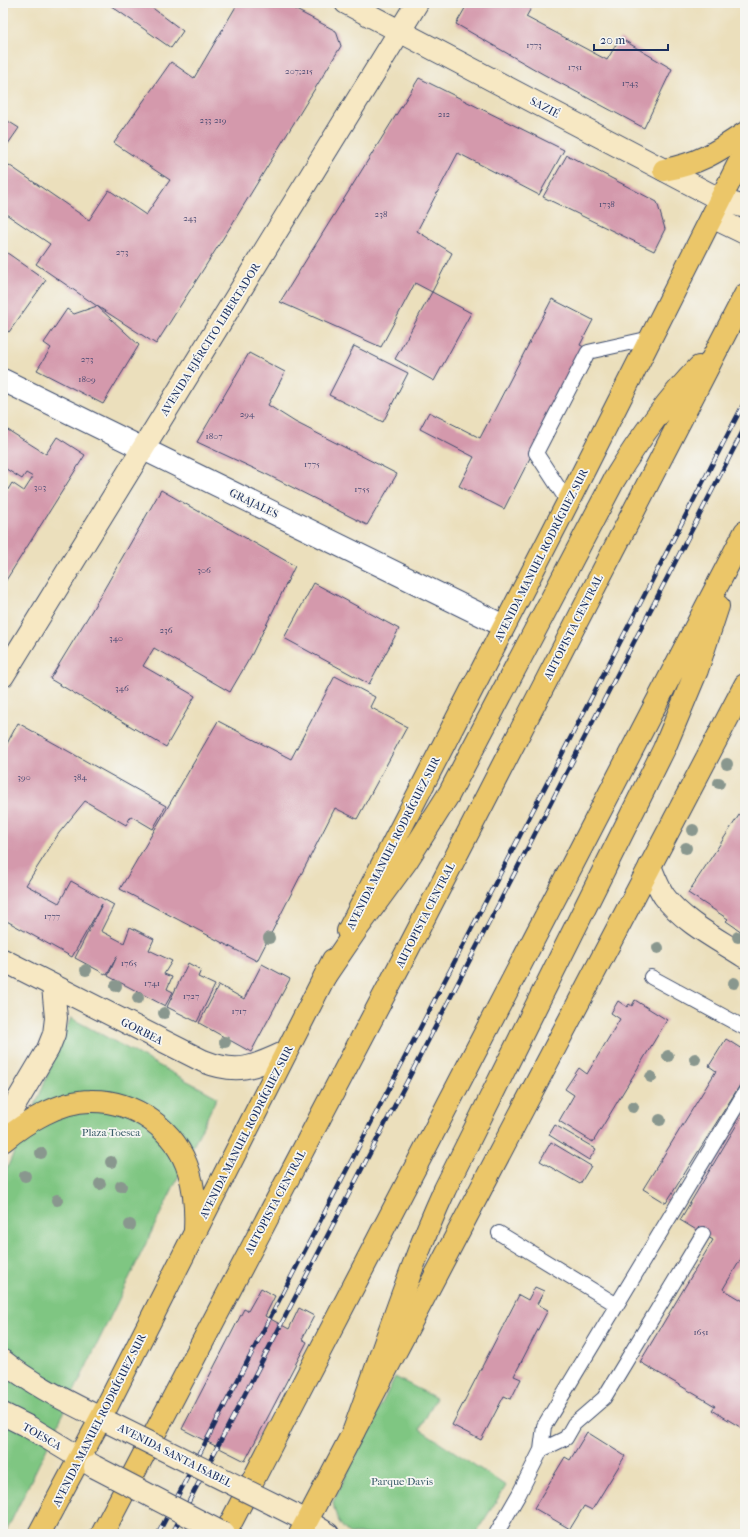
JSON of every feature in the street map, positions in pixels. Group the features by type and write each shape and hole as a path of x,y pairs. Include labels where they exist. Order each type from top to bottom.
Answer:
{"main road":[{"path":"664,170 683,167 700,160 719,151 745,133"},
{"name":"AVENIDA MANUEL RODRÍGUEZ SUR","path":"39,1534 87,1463 105,1420 195,1232 745,152"},
{"name":"AUTOPISTA CENTRAL","path":"102,1534 403,958 745,295"},
{"path":"325,976 406,862 449,794 614,480 633,448 654,418 684,382 717,349"},
{"path":"224,1534 745,532"},
{"path":"353,1432 414,1262 445,1189 643,792 679,714 700,663 716,614 731,558"},
{"path":"303,1527 745,685"},
{"path":"3,1141 38,1117 73,1103 105,1101 135,1110 148,1117 169,1137 185,1162 192,1184 196,1208 195,1232"}],"street":[{"name":"SAZIÉ","path":"346,3 664,170 716,208 745,233"},
{"name":"AVENIDA EJÉRCITO LIBERTADOR","path":"3,676 417,3"},
{"name":"SAZIÉ","path":"716,208 745,207"},
{"name":"GRAJALES","path":"3,380 504,626"},
{"path":"650,866 658,886 675,909 688,920 745,957"},
{"name":"GORBEA","path":"3,960 216,1067 243,1069 266,1062 286,1052"},
{"path":"3,1125 48,1049 52,1039 56,1018 53,986"},
{"name":"AVENIDA SANTA ISABEL","path":"3,1361 31,1382 62,1399 275,1505 303,1527 328,1534"},
{"name":"TOESCA","path":"3,1414 29,1427 87,1463"},
{"path":"87,1463 224,1534"}],"lane":[{"path":"568,502 536,453 588,352 650,338"},
{"path":"651,977 745,1028"},
{"path":"496,1534 519,1494 541,1450 544,1426 745,1092"},
{"path":"499,1233 617,1305"},
{"path":"541,1450 566,1438 574,1424 604,1398 703,1234"}],"green space":[{"name":"Plaza Toesca","path":"71,1018 217,1097 5,1534 3,1534 3,1177 34,1108"},
{"name":"Parque Davis","path":"395,1377 436,1398 420,1429 506,1486 475,1534 350,1534 338,1520 333,1502"}],"building":[{"path":"107,3 146,3 183,31 171,48"},
{"path":"238,3 283,3 336,31 341,46 234,221 156,344 36,264 50,244 3,212 3,161 89,220 109,190 146,215 170,180 114,143 171,62 194,78"},
{"path":"468,3 534,3 526,17 607,60 620,38 672,69 644,128 543,74 456,24"},
{"path":"419,78 564,150 539,195 458,153 417,231 452,253 432,292 415,283 381,347 280,302"},
{"path":"3,118 19,128 3,151"},
{"path":"567,155 657,202 665,229 654,251 543,197"},
{"path":"3,250 46,280 9,332 3,328"},
{"path":"432,292 471,313 434,381 395,359"},
{"path":"552,299 593,320 580,345 586,348 504,509 459,486 474,457 420,429 429,412 480,438"},
{"path":"97,306 139,345 103,404 37,370 51,348 44,343 67,309 74,314"},
{"path":"354,346 408,373 383,422 329,395"},
{"path":"249,353 285,372 268,405 295,422 397,474 367,525 266,474 197,442"},
{"path":"3,427 46,454 57,437 85,455 3,585 3,498 12,483 24,491 33,477 26,473 22,479 3,467"},
{"path":"161,490 295,566 252,654 230,692 154,648 143,666 195,696 166,747 50,679 91,612"},
{"path":"314,583 399,629 369,684 284,638"},
{"path":"335,676 375,697 370,707 407,727 357,819 335,808 257,961 120,889 218,721 291,759"},
{"path":"18,723 166,806 153,829 131,816 126,825 85,801 59,833 26,885 59,903 71,881 114,905 101,931 124,943 130,927 154,939 149,950 172,961 164,974 172,977 167,989 173,992 165,1006 108,976 117,956 107,975 75,958 102,904 72,957 3,919 3,751"},
{"path":"745,806 745,934 726,921 728,919 688,893"},
{"path":"188,963 201,970 198,977 215,985 197,1022 167,1007"},
{"path":"262,964 290,979 251,1052 199,1023 219,985 244,999"},
{"path":"635,1000 667,1020 593,1142 559,1121 574,1095 565,1089 579,1068 587,1074 620,1019 611,1013 618,1001 627,1007 629,1004 632,1006"},
{"path":"726,1039 745,1051 745,1077 666,1203 643,1189 716,1071 709,1066"},
{"path":"745,1111 745,1259 742,1257 723,1289 745,1302 745,1430 712,1410 715,1406 640,1362 713,1240 680,1220"},
{"path":"555,1125 596,1149 589,1160 549,1135"},
{"path":"551,1142 591,1166 580,1184 540,1161"},
{"path":"535,1287 544,1291 537,1304 548,1310 514,1376 521,1379 511,1399 504,1396 481,1440 452,1425 519,1295 528,1300"},
{"path":"261,1288 275,1296 265,1316 289,1329 299,1308 314,1316 302,1339 307,1342 245,1461 182,1429 244,1309 248,1311"},
{"path":"587,1432 625,1456 592,1510 584,1506 570,1529 534,1508 565,1457 570,1460"}],"railway":[{"path":"158,1534 745,401"},
{"path":"172,1534 745,427"}]}
